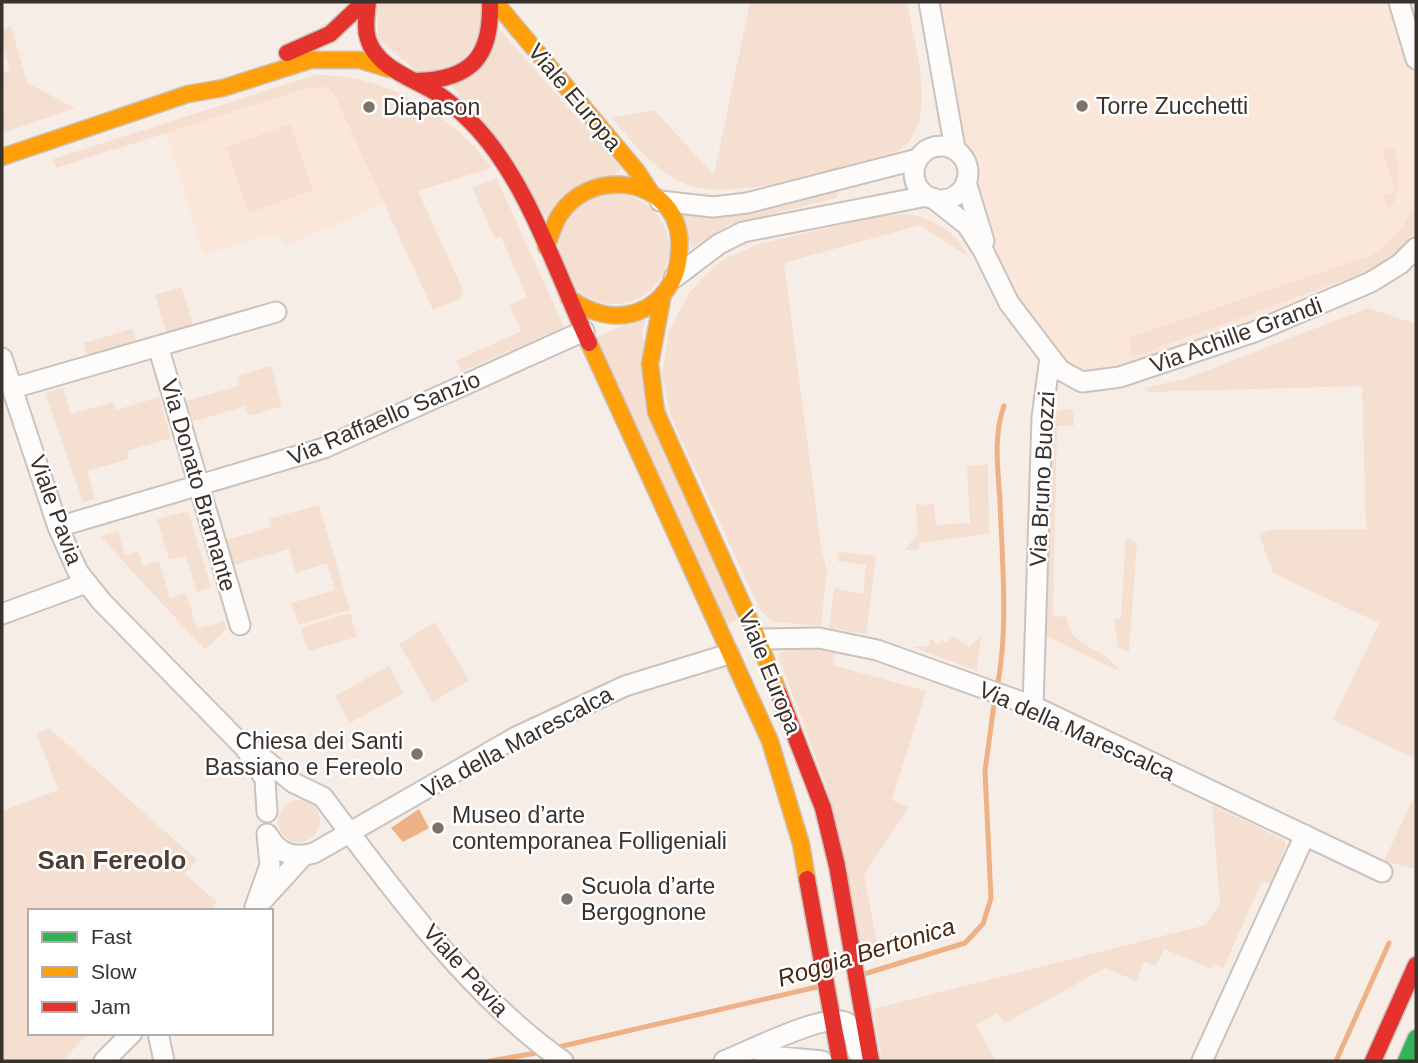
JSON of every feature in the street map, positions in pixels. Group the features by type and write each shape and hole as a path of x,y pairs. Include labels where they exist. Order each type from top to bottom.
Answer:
{"main road":[{"path":"366,2 367,34 376,53 389,69"},
{"path":"2,158 188,94 214,77 329,36 352,18 366,2"},
{"name":"Viale Europa","path":"416,81 436,82 455,78 471,67 484,52 493,24 492,2"},
{"name":"Viale Europa","path":"492,2 636,170 678,229 680,262 669,286 650,364 656,412 758,639 823,808 837,866 871,1061"},
{"name":"Viale Europa","path":"188,94 223,88 311,61 360,60 416,81 461,112 508,166 546,247 558,282 569,298 770,741 801,844 840,1061"},
{"name":"Viale Europa","path":"546,247 558,212 569,199 584,189 619,182 656,197"},
{"path":"584,331 650,305 669,286"},
{"path":"569,298 584,309 601,315 619,316"},
{"path":"1373,1061 1416,965"},
{"path":"1406,1061 1416,1038"}],"street":[{"path":"929,2 954,149"},
{"path":"1399,2 1414,53"},
{"path":"930,197 915,180 914,169 924,154 942,110 944,86"},
{"path":"656,197 713,207 747,203 924,154 939,146 954,149 966,161 966,182 953,197 930,197 743,232 719,244 669,286"},
{"name":"Via Bruno Buozzi","path":"966,182 993,269"},
{"name":"Via Bruno Buozzi","path":"930,197 967,225 1009,303 1050,358 1042,417 1032,706"},
{"name":"Via Achille Grandi","path":"1050,358 1060,370 1082,382 1121,377 1254,332 1371,282 1400,264 1416,248"},
{"path":"13,388 276,312"},
{"name":"Via Raffaello Sanzio","path":"58,527 324,448 584,331"},
{"name":"Via Donato Bramante","path":"158,346 240,625"},
{"name":"Viale Pavia","path":"2,358 71,560 86,583 230,732 265,779 267,812"},
{"path":"2,614 86,583"},
{"name":"Via della Marescalca","path":"758,639 800,636 877,650 1032,706 1382,872"},
{"name":"Via della Marescalca","path":"326,846 516,737 625,686 729,654"},
{"name":"Viale Pavia","path":"230,732 302,788 323,797 469,979 562,1061"},
{"path":"254,909 268,874 271,856 267,812 281,794 302,788"},
{"path":"254,909 303,856 326,846 334,828 330,806"},
{"path":"268,835 282,852 303,856"},
{"path":"1202,1061 1305,835"},
{"name":"Viale Pavia","path":"326,846 336,844 351,848 379,869"},
{"path":"724,1061 759,1045 833,1020 846,1023 851,1028 860,1061"},
{"path":"104,1061 130,1035"},
{"path":"159,1035 164,1061"},
{"path":"764,1061 781,1057 822,1061"}],"shaded area":[{"path":"377,2 482,2 481,39 457,67 419,73 378,39"},
{"path":"750,2 907,2 919,61 922,105 918,124 910,140 896,152 785,182 754,187 699,187 677,180 650,160 612,118 654,110 714,175"},
{"path":"931,2 1396,2 1416,68 1416,245 1370,280 1123,373 1075,376 1011,301 969,183 971,172 967,160 958,148"},
{"path":"11,26 27,83 75,108 2,133 2,73 10,70 2,43 2,29"},
{"path":"500,30 622,169 547,218 452,86"},
{"path":"315,75 366,81 414,100 457,130 492,168 418,191 463,290 460,299 433,310 335,96 327,87 308,88 56,168 53,159"},
{"path":"315,86 327,87 335,95 384,203 285,247 279,233 204,254 165,133"},
{"path":"290,124 313,190 249,213 226,147"},
{"path":"1394,147 1399,188 1388,210 1383,195 1395,191 1383,151"},
{"path":"497,179 564,327 461,372 456,361 521,331 510,305 527,297 501,237 495,239 472,187"},
{"path":"836,191 837,198 728,225 691,248 679,211 728,216"},
{"path":"614,194 635,199 653,210 664,228 669,249 664,270 653,288 635,299 614,304 593,299 575,288 564,270 559,249 564,228 575,210 593,199"},
{"path":"1416,197 1417,223 1409,240 1368,271 1133,357 1128,338 1372,255 1399,230"},
{"path":"909,214 944,228 958,241 969,257 920,225 784,263 821,546 827,571 821,626 774,622 760,610 671,417 662,375 669,331 689,293 716,265 731,256 759,244 883,215"},
{"path":"182,287 193,325 166,332 155,295"},
{"path":"1368,308 1416,324 1416,759 1333,720 1379,623 1273,573 1259,534 1271,530 1366,529 1362,386 1149,392 1143,388 1185,379"},
{"path":"646,315 642,335 737,620 724,625 596,338"},
{"path":"132,329 136,341 87,355 84,343"},
{"path":"271,366 282,406 249,416 245,406 192,422 186,401 239,386 237,376"},
{"path":"63,388 71,414 113,402 116,410 159,397 171,438 127,451 129,459 87,471 95,499 83,502 45,393"},
{"path":"1068,408 1073,411 1074,426 1057,426 1053,616 1067,617 1069,627 1080,642 1106,657 1119,671 1044,635 1050,418 1055,412"},
{"path":"988,464 989,534 919,543 918,550 905,550 918,533 916,505 934,504 936,525 970,523 967,466"},
{"path":"319,505 350,610 298,625 291,603 335,590 327,563 296,573 289,549 234,565 227,540 271,527 269,519"},
{"path":"188,511 211,587 197,592 186,556 169,560 157,519"},
{"path":"118,531 125,555 138,551 143,566 159,561 170,598 186,593 197,629 224,621 226,629 205,650 100,536"},
{"path":"1126,538 1137,543 1129,652 1118,647 1114,619 1121,618"},
{"path":"839,552 876,556 866,634 829,628 834,588 863,594 866,565 837,561"},
{"path":"350,613 357,637 308,651 301,628"},
{"path":"435,622 469,680 433,702 399,644"},
{"path":"953,636 969,647 981,636 977,671 913,647 929,646 930,638 937,645 942,640 946,643"},
{"path":"790,648 836,651 833,665 926,691 892,800 909,807 864,874 879,956 864,962 826,785 778,655"},
{"path":"389,666 404,693 350,723 335,696"},
{"path":"49,728 197,860 185,874 217,902 211,909 28,909 28,1035 87,1035 62,1061 2,1061 2,811 58,790 37,734"},
{"path":"1416,793 1416,869 1384,861"},
{"path":"299,800 314,806 320,821 314,836 299,842 284,836 278,821 284,806"},
{"path":"1212,805 1284,840 1286,845 1272,884 1262,881 1223,969 1214,965 1212,969 1164,949 1156,966 1144,962 1136,981 1105,968 1004,1024 998,1013 976,1025 996,1061 882,1061 873,1009 1206,925 1220,904"},
{"path":"419,809 429,828 403,842 391,828"}],"waterway":[{"name":"Roggia Bertonica","path":"997,688 1004,618 997,441 1004,406"},
{"name":"Roggia Bertonica","path":"864,974 965,943 983,924 991,898 985,771 995,697"},
{"path":"1336,1061 1389,943"},
{"name":"Roggia Bertonica","path":"554,1048 817,987"},
{"name":"Roggia Bertonica","path":"490,1061 542,1052"}],"traffic: fast":[{"path":"1406,1061 1416,1038"}],"traffic: slow":[{"path":"495,2 636,170 652,194"},
{"path":"2,157 188,94 223,88 311,60 360,60 389,69"},
{"path":"546,247 554,225 572,200 602,186 618,184 649,192 663,202 673,216 679,239 678,263 670,284 656,301 634,313 615,315 596,312 569,298"},
{"path":"663,294 650,364 656,412 758,639 779,694"},
{"path":"589,343 770,741 801,844 807,879"}],"traffic: jam":[{"path":"287,53 330,34 364,2"},
{"path":"368,2 367,34 379,58 455,107 491,144 508,170 538,226 589,343"},
{"path":"416,81 451,76 474,62 487,37 490,2"},
{"path":"779,694 823,808 837,866 871,1061"},
{"path":"807,879 840,1061"},
{"path":"1373,1061 1416,965"}],"place":[{"name":"Torre Zucchetti","path":"1082,106"},
{"name":"Diapason","path":"369,107"},
{"name":"Chiesa dei Santi Bassiano e Fereolo","path":"417,754"},
{"name":"Museo d’arte contemporanea Folligeniali","path":"438,828"},
{"name":"Scuola d’arte Bergognone","path":"567,899"}],"district":[{"name":"San Fereolo","path":"112,860"}]}
